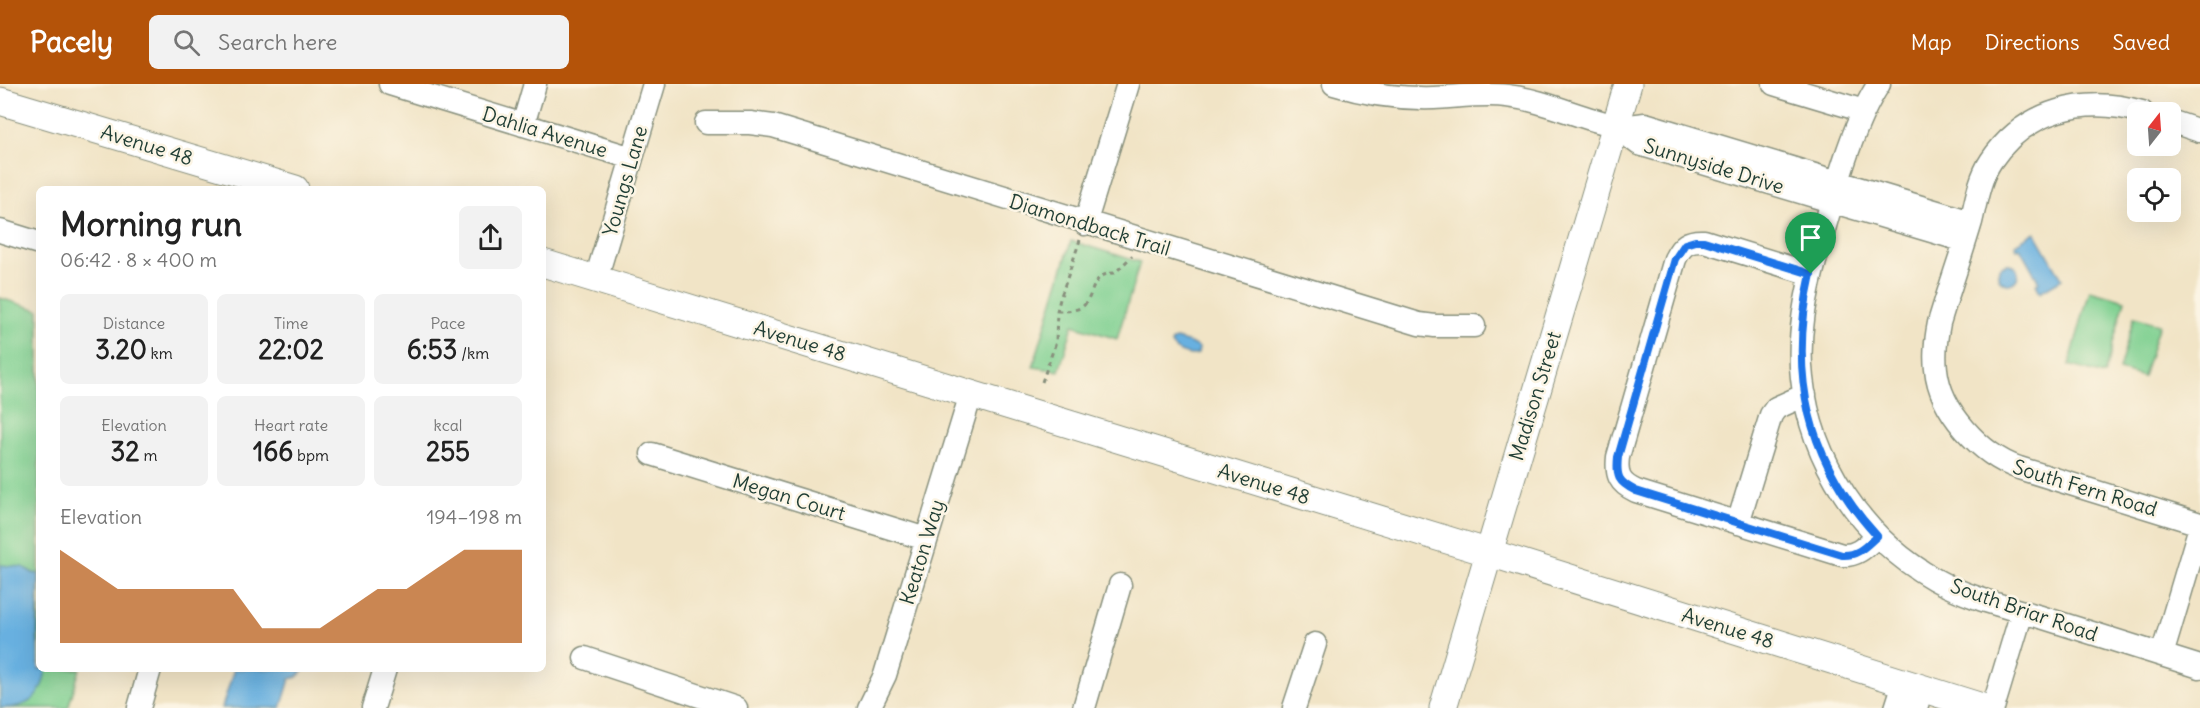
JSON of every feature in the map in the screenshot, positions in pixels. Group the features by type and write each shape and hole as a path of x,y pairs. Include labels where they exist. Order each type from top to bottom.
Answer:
{"main road":[{"name":"Madison Street","path":"1443,708 1628,84"},
{"name":"Avenue 48","path":"0,101 285,186"},
{"name":"Avenue 48","path":"546,264 1490,553 1910,697 1985,708"}],"street":[{"name":"Dahlia Avenue","path":"390,84 632,158"},
{"path":"523,125 535,84"},
{"name":"Youngs Lane","path":"596,279 654,84"},
{"path":"1083,230 1128,84"},
{"path":"1334,84 1364,92 1397,96 1432,98 1486,94 1508,96 1615,126"},
{"path":"1774,84 1864,111"},
{"name":"South Briar Road","path":"1879,84 1864,111 1836,192 1806,297 1801,338 1804,394 1810,418 1828,464 1851,505 1877,536 1892,550 1934,579 1980,599 2200,667"},
{"name":"South Fern Road","path":"2127,108 2115,105 2085,105 2050,114 2016,133 1991,161 1984,174 1939,323 1935,354 1936,371 1947,402 1967,432 1988,452 2008,465 2200,525"},
{"name":"Diamondback Trail","path":"706,123 750,123 773,126 1083,230 1419,324 1474,326"},
{"name":"Sunnyside Drive","path":"1615,126 1645,124 1692,149 1968,231"},
{"path":"2181,125 2200,130"},
{"path":"0,231 36,242"},
{"path":"1811,274 1704,241 1685,244 1675,259 1618,457 1619,479 1636,491 1842,555 1851,556 1858,553 1877,536"},
{"name":"Keaton Way","path":"869,708 885,675 971,394"},
{"path":"1737,523 1771,415 1776,408 1804,394"},
{"name":"Megan Court","path":"652,454 926,539"},
{"path":"2162,655 2200,525"},
{"path":"1084,708 1120,585"},
{"path":"1993,708 2022,612"},
{"path":"1294,708 1315,644"},
{"path":"585,658 736,708"},
{"path":"139,708 149,672"},
{"path":"373,708 384,672"}],"path":[{"path":"1042,382 1056,342 1057,311 1083,230"},
{"path":"1057,311 1082,307 1088,300 1094,284 1107,273 1114,273 1135,253"}],"green space":[{"path":"1071,241 1140,262 1117,339 1073,325 1059,371 1033,367"},
{"path":"2090,290 2125,300 2104,375 2069,365"},
{"path":"0,298 36,309 36,672 79,672 68,708 0,708"},
{"path":"2134,317 2159,324 2143,377 2119,370"}],"water":[{"path":"2035,232 2062,279 2040,292 2036,284 2039,282 2020,248 2017,249 2015,244"},
{"path":"2008,264 2015,267 2018,274 2015,281 2008,284 2001,281 1998,274 2001,267"},
{"path":"1176,339 1199,348 1198,354 1187,354 1176,349 1171,344 1172,340"},
{"path":"0,565 23,567 36,574 36,672 45,672 41,687 32,699 19,706 0,708"},
{"path":"233,672 302,672 290,679 281,708 222,708"}],"route":[{"path":"1704,241 1811,274 1801,338 1802,377 1810,418 1818,442 1839,485 1851,505 1877,536 1858,553 1851,556 1636,491 1619,479 1617,469 1618,457 1675,259 1685,244 1704,241"}]}
